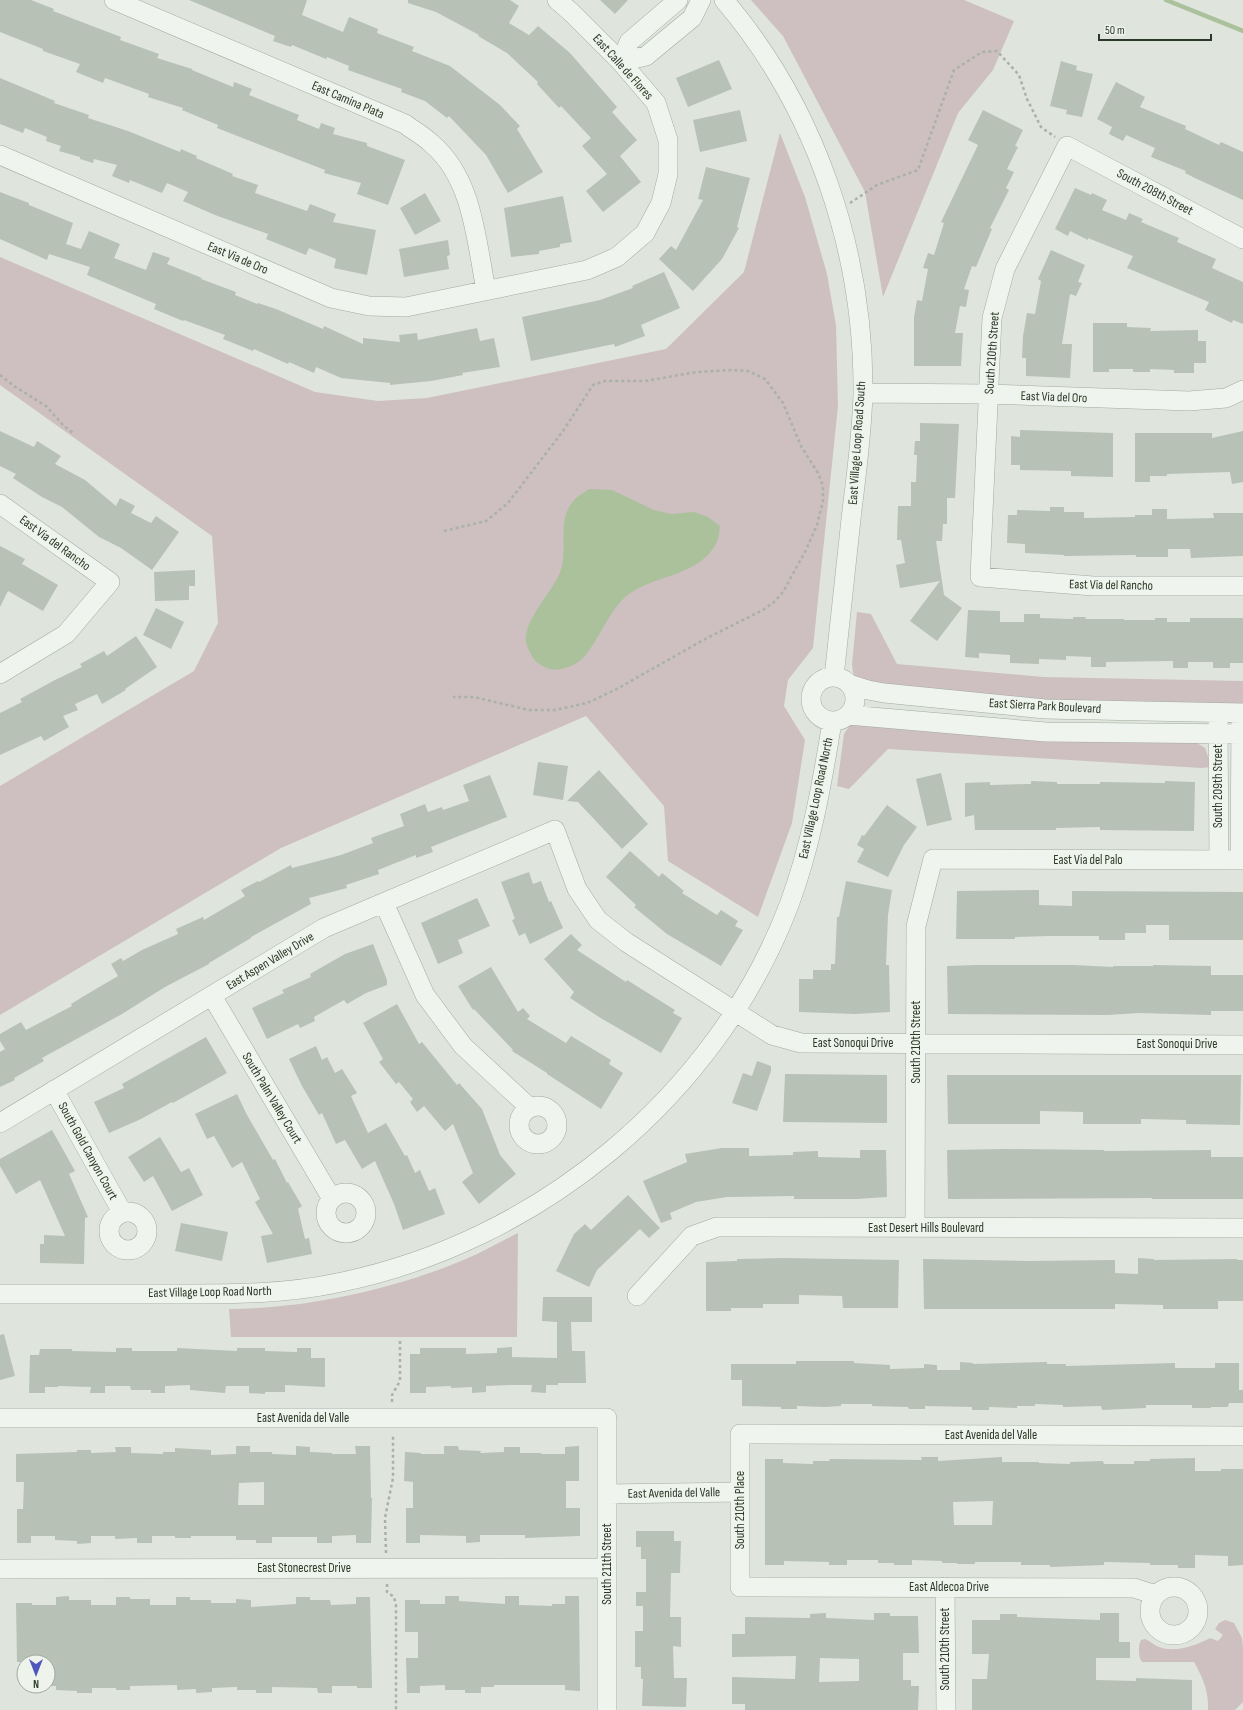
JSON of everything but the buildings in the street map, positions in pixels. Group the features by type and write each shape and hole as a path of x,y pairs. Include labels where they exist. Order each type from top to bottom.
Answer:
{"street":[{"name":"East Camina Plata","path":"114,0 405,124 433,144 454,169 468,201 486,290"},
{"name":"East Calle de Flores","path":"486,290 587,270 617,256 645,233 662,203 668,174 668,140 656,103 621,62 557,0"},
{"path":"621,62 629,42 678,0"},
{"path":"621,62 646,56 692,18 701,0"},
{"name":"East Village Loop Road South","path":"724,0 747,28 785,87 815,148 837,211 854,279 860,336 863,393 841,680"},
{"name":"South 208th Street","path":"1066,146 1243,238"},
{"name":"South 210th Street","path":"980,577 992,318 1005,269 1066,146"},
{"name":"East Via de Oro","path":"0,155 331,298 369,306 406,307 486,290"},
{"name":"East Via del Oro","path":"863,393 989,394 1189,401 1226,398 1243,390"},
{"name":"East Via del Rancho","path":"0,504 110,582 66,634 0,674"},
{"name":"East Via del Rancho","path":"980,577 1093,586 1243,586"},
{"path":"841,680 853,690 855,703 840,719 819,717 814,712 810,698 815,685 820,681 841,680"},
{"name":"East Sierra Park Boulevard","path":"841,680 868,690 884,693 1045,709 1242,712"},
{"name":"South 209th Street","path":"1218,712 1219,860"},
{"name":"South 209th Street","path":"1241,860 1242,712"},
{"name":"East Sierra Park Boulevard","path":"840,719 1046,732 1242,734"},
{"name":"East Village Loop Road North","path":"0,1294 256,1294 336,1283 389,1270 438,1253 488,1232 543,1201 592,1168 641,1125 694,1069 735,1012 763,963 789,906 809,842 823,779 840,719"},
{"name":"East Sonoqui Drive","path":"555,830 577,889 598,920 626,942 772,1035 802,1043 1243,1045"},
{"name":"East Aspen Valley Drive","path":"0,1123 324,928 555,830"},
{"name":"South 210th Street","path":"915,1228 916,926 933,859"},
{"name":"East Via del Palo","path":"933,859 1241,860"},
{"path":"384,903 425,995 463,1046 529,1107"},
{"name":"South Palm Valley Court","path":"212,996 332,1200"},
{"name":"South Gold Canyon Court","path":"54,1090 122,1212"},
{"name":"East Desert Hills Boulevard","path":"637,1296 692,1236 717,1227 1243,1228"},
{"name":"East Avenida del Valle","path":"0,1418 607,1418"},
{"name":"South 211th Street","path":"607,1418 607,1710"},
{"name":"East Avenida del Valle","path":"740,1434 1243,1436"},
{"name":"South 210th Place","path":"740,1434 740,1587"},
{"name":"East Avenida del Valle","path":"607,1494 740,1492"},
{"name":"East Stonecrest Drive","path":"0,1569 607,1568"},
{"name":"East Aldecoa Drive","path":"740,1587 1134,1588 1156,1595"},
{"name":"South 210th Street","path":"945,1587 946,1710"}],"path":[{"path":"837,211 877,185 918,170 954,70 982,52 997,51 1018,75 1027,99 1041,127 1066,146"},
{"path":"444,531 486,521 508,503 563,431 593,385 605,381 645,381 697,372 730,370 748,371 765,380 783,403 801,446 818,473 823,486 823,501 817,525 806,550 783,592 774,602 763,610 707,638 615,690 587,703 555,710 529,710 474,697 453,697"},
{"path":"0,375 14,386 46,406 72,433"},
{"path":"396,1710 396,1604 394,1597 387,1592 385,1518 393,1478 392,1395 400,1381 400,1340"}],"shaded area":[{"path":"751,0 964,0 1014,21 993,70 958,113 883,297 865,192 783,36"},
{"path":"780,133 805,197 827,274 836,325 838,406 813,648 788,680 784,706 805,740 792,823 758,917 668,861 664,806 586,716 281,848 0,1015 0,786 194,671 218,623 212,536 0,385 0,257 315,392 378,401 427,398 666,349 744,272"},
{"path":"589,489 612,490 654,510 671,514 694,512 708,517 720,526 718,538 716,544 708,555 698,563 676,574 640,587 629,594 622,600 610,616 589,651 583,658 571,666 556,670 547,668 537,662 527,645 526,634 533,617 554,584 562,567 565,517 575,499"},
{"path":"857,612 871,614 897,664 1043,677 1243,681 1243,705 1028,702 859,681 853,673 852,664"},
{"path":"860,722 1091,741 1197,743 1205,748 1212,767 1201,768 888,749 849,789 837,786 844,734 850,725"},
{"path":"518,1233 517,1337 231,1337 229,1309 291,1305 356,1294 388,1286 449,1266 477,1254"},
{"path":"1225,1620 1234,1623 1242,1638 1243,1702 1235,1710 1208,1710 1208,1697 1205,1685 1194,1662 1142,1662 1141,1660 1139,1645 1141,1640 1145,1639 1165,1649 1185,1648 1210,1638 1218,1641 1223,1635 1215,1629 1219,1623"}],"waterway":[{"path":"1166,0 1243,31"}]}
